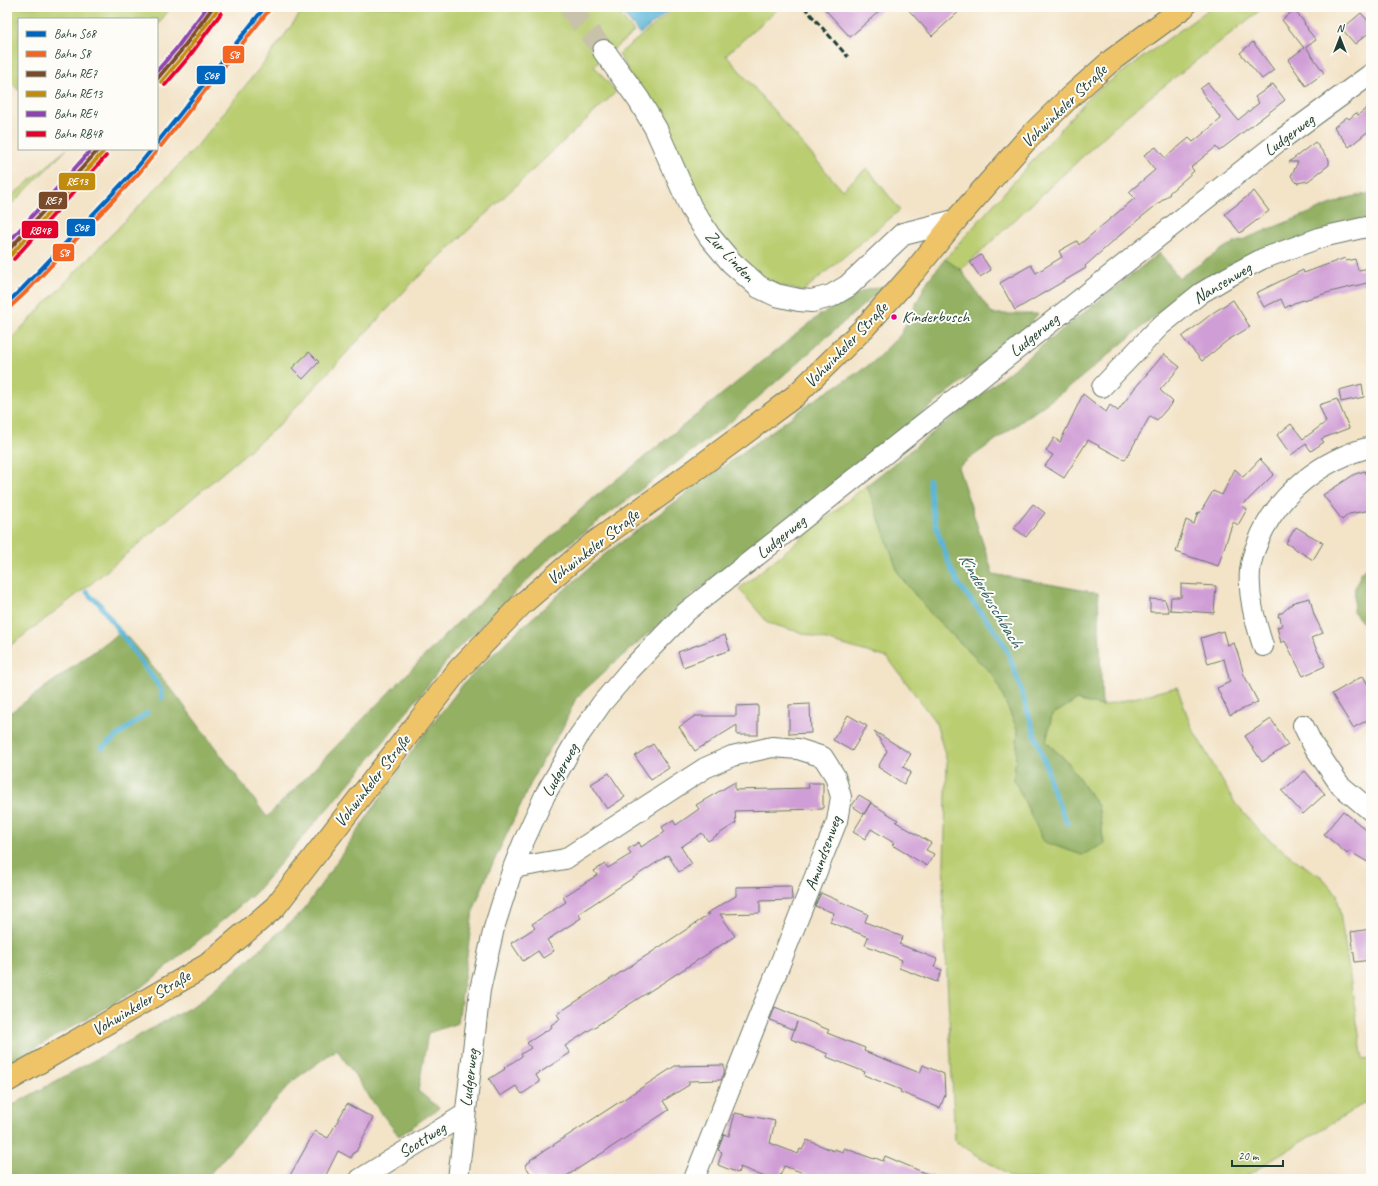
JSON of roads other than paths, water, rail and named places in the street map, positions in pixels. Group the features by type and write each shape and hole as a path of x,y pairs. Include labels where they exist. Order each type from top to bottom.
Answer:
{"main road":[{"name":"Vohwinkeler Straße","path":"7,1081 207,965 275,907 459,669 521,605 591,544 795,396 864,328 1030,136 1070,96 1112,60 1184,7"}],"street":[{"name":"Zur Linden","path":"604,51 639,100 656,129 691,208 710,237 732,262 759,287 776,295 799,300 812,301 831,296 848,286 903,234 955,221"},
{"name":"Ludgerweg","path":"458,1179 480,990 494,928 513,868 545,795 578,737 602,703 630,670 686,612 1278,142 1371,74"},
{"name":"Nansenweg","path":"1102,387 1160,326 1201,293 1217,283 1270,256 1322,237 1371,226"},
{"path":"1262,646 1250,600 1250,571 1252,556 1263,530 1280,503 1297,486 1341,456 1371,447"},
{"path":"1303,725 1313,745 1340,785 1371,811"},
{"name":"Amundsenweg","path":"513,868 565,859 705,768 732,756 772,747 798,749 823,757 836,776 841,797 837,821 694,1179"},
{"name":"Scottweg","path":"360,1179 465,1114"}],"water":[{"path":"633,7 673,7 640,34 624,15"}],"waterway":[{"name":"Kinderbuschbach","path":"929,480 933,514 951,569 960,586 1000,637 1008,653 1047,768 1050,784 1067,823"},
{"path":"87,592 98,602 158,685 162,692 162,698"},
{"path":"102,748 147,713"}],"tunnel":[{"path":"569,7 604,51"}],"railway":[{"path":"804,7 848,57"}],"rail line":[{"name":"RE4","path":"158,70 176,49 207,7"},
{"name":"RE7","path":"158,78 180,52 213,7"},
{"name":"S68","path":"158,142 265,7"},
{"name":"RE13","path":"161,82 184,55 217,10"},
{"name":"S8","path":"161,146 269,10"},
{"name":"RB48","path":"165,85 188,58 221,13"},
{"name":"RE4","path":"7,244 91,150"},
{"name":"RE7","path":"7,252 98,150"},
{"name":"S68","path":"7,303 135,170 151,150"},
{"name":"RE13","path":"11,255 103,152"},
{"name":"S8","path":"10,307 139,173 156,152"},
{"name":"RB48","path":"14,259 106,156"}],"place":[{"name":"Kinderbusch","path":"894,317"}]}
